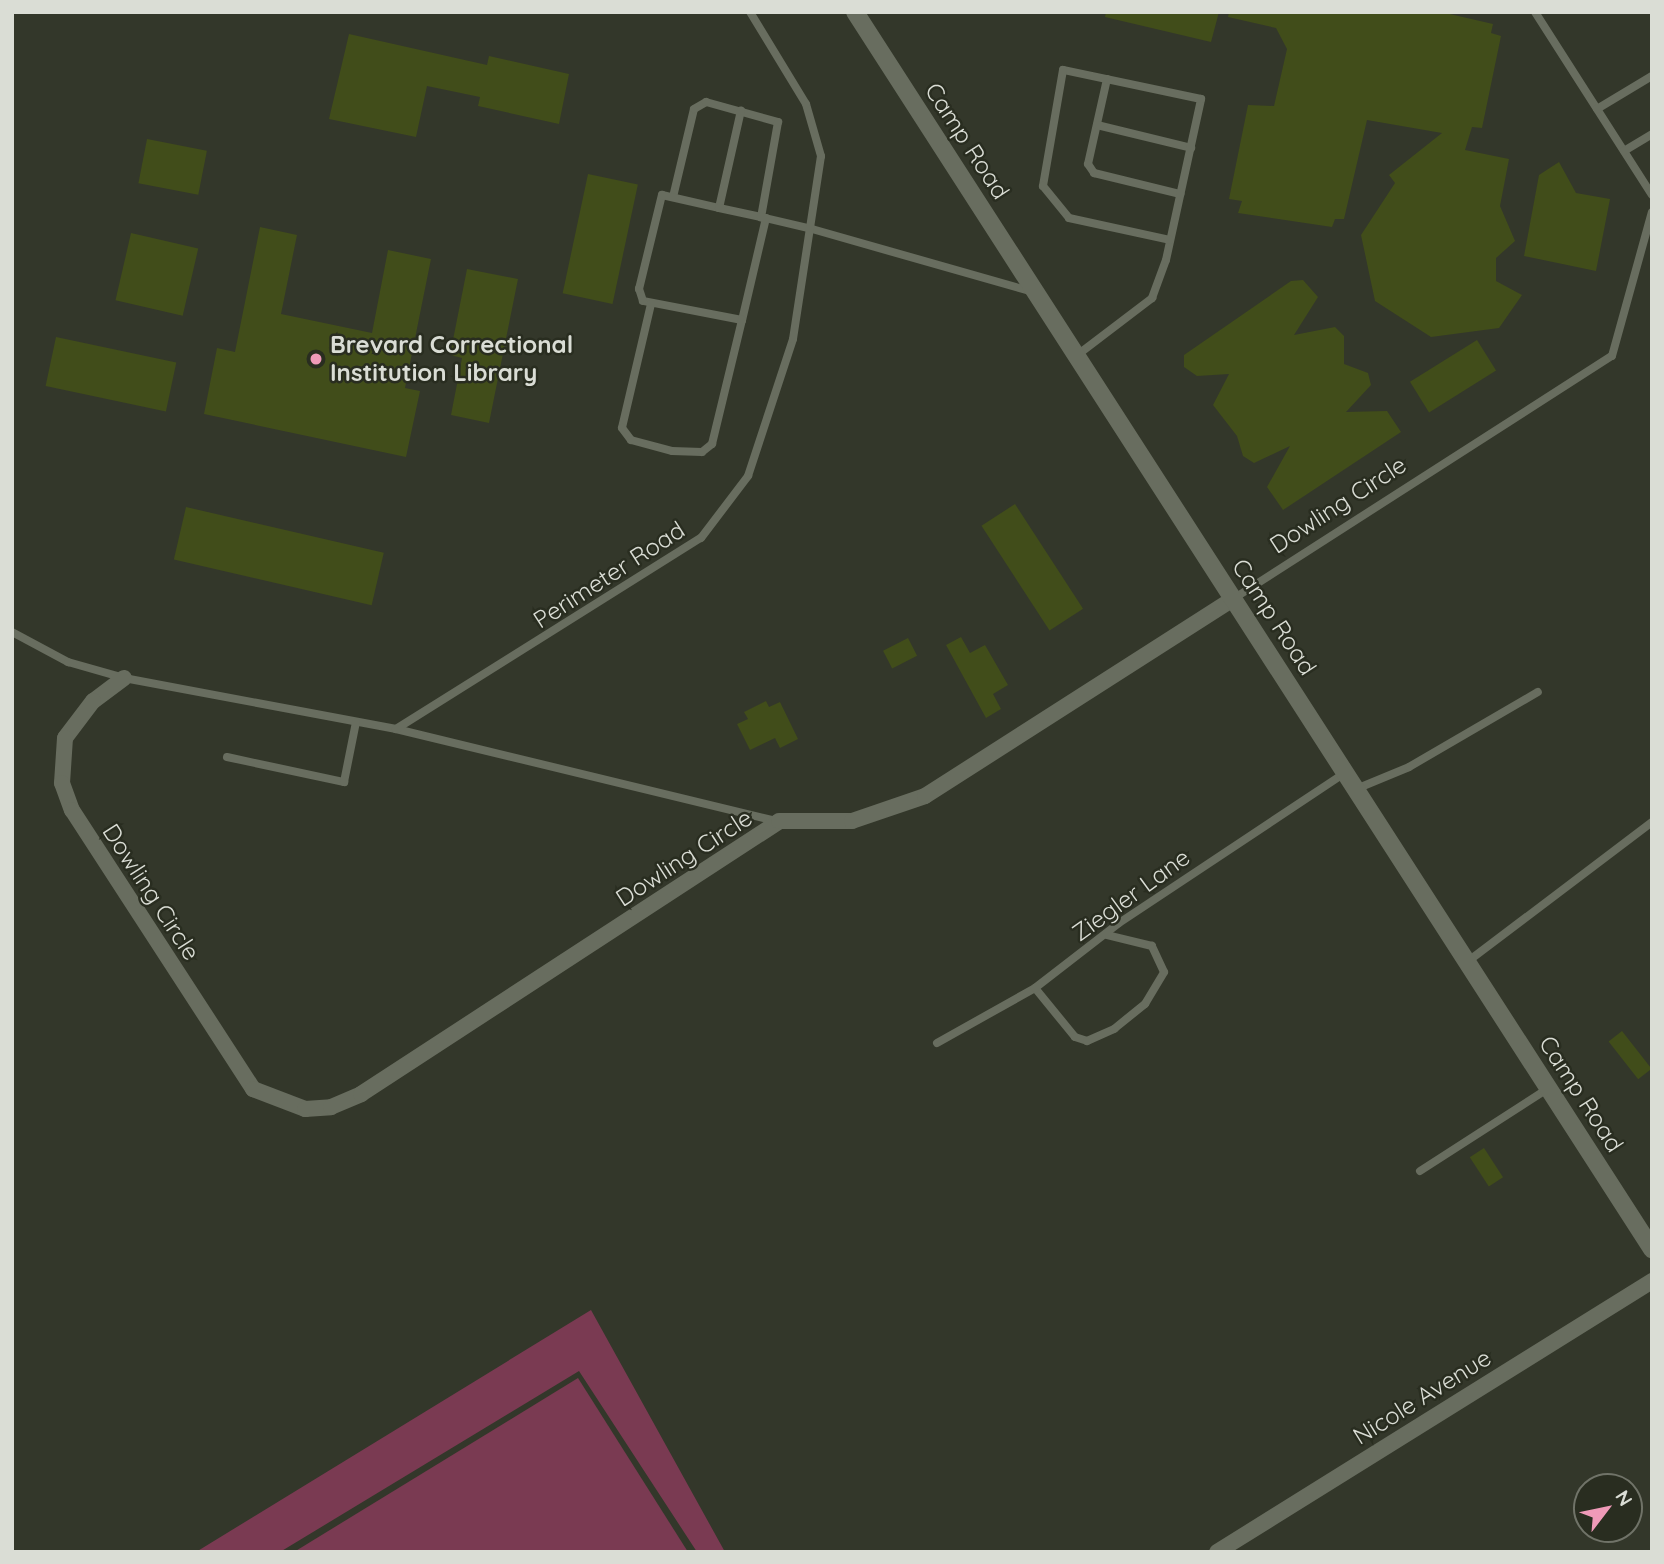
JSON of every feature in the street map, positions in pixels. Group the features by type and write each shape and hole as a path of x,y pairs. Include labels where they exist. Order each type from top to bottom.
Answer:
{"street":[{"name":"Camp Road","path":"855,12 1652,1249"},
{"name":"Dowling Circle","path":"124,678 93,701 65,738 62,783 72,810 253,1089 280,1104 331,1107 361,1094 779,821 852,821 925,796 1233,599"},
{"name":"Nicole Avenue","path":"1217,1552 1652,1281"}],"lane":[{"name":"Perimeter Road","path":"396,729 701,538 748,476 770,420 793,339 812,229 821,156 806,104 750,12"},
{"path":"1535,12 1652,195"},
{"path":"1076,356 1152,299 1170,240 1201,99 1063,69 1043,186 1069,218 1170,240"},
{"path":"1597,109 1652,76"},
{"path":"1107,79 1088,164 1094,173 1181,194"},
{"path":"651,304 622,428 631,440 672,450 702,452 712,444 742,320 780,127 773,118 697,104 673,197"},
{"path":"719,208 741,110"},
{"path":"1097,125 1191,148"},
{"path":"1624,150 1652,134"},
{"path":"742,320 643,302 639,289 662,195 812,229 1036,293"},
{"name":"Dowling Circle","path":"1233,599 1612,356 1652,212"},
{"path":"12,632 68,662 124,678 277,709 396,729 779,821"},
{"path":"1356,789 1409,767 1538,692"},
{"path":"227,757 344,782 356,722"},
{"name":"Ziegler Lane","path":"937,1043 1035,988 1107,935 1345,773"},
{"path":"1466,962 1652,822"},
{"path":"1035,988 1075,1037 1096,1039 1114,1029 1145,1004 1164,972 1152,946 1107,935"},
{"path":"1420,1171 1549,1088"}],"shaded area":[{"path":"591,1310 725,1552 697,1552 579,1371 280,1552 196,1552"},
{"path":"578,1378 688,1552 294,1552"}],"building":[{"path":"1106,12 1219,12 1211,42 1105,17"},
{"path":"1229,12 1441,12 1493,24 1491,33 1501,36 1482,128 1472,127 1465,150 1509,159 1500,206 1515,241 1496,258 1496,281 1522,295 1499,328 1431,337 1375,301 1361,235 1395,183 1389,175 1442,133 1367,120 1344,219 1335,219 1332,227 1238,213 1242,201 1229,199 1248,105 1274,106 1287,49 1276,28 1228,17"},
{"path":"349,34 487,65 489,56 569,74 559,124 478,106 480,97 427,86 416,137 329,119"},
{"path":"147,139 207,151 198,195 138,183"},
{"path":"1559,162 1576,193 1610,199 1596,271 1524,256 1539,175"},
{"path":"588,174 638,185 613,304 563,293"},
{"path":"260,227 297,235 281,314 372,333 388,250 431,259 405,388 420,391 406,457 204,414 217,348 235,352"},
{"path":"131,233 198,249 183,316 115,300"},
{"path":"467,269 518,279 489,423 451,415 462,358 450,355"},
{"path":"1303,280 1318,297 1294,335 1335,327 1344,336 1344,364 1368,373 1371,385 1346,412 1387,411 1401,432 1283,510 1267,487 1290,446 1254,463 1243,456 1237,436 1213,405 1229,374 1197,376 1184,367 1184,355 1291,281"},
{"path":"56,337 176,363 166,411 46,386"},
{"path":"1477,340 1496,371 1429,412 1410,382"},
{"path":"1015,504 1083,609 1050,631 981,526"},
{"path":"186,507 384,553 372,605 174,560"},
{"path":"961,637 970,653 985,645 1008,685 993,694 1001,709 986,718 946,645"},
{"path":"908,638 917,656 892,669 883,651"},
{"path":"766,701 769,707 780,702 798,739 780,748 775,738 750,750 737,724 748,719 744,712"},
{"path":"1622,1031 1652,1069 1638,1079 1609,1041"},
{"path":"1484,1148 1503,1177 1489,1187 1470,1157"}],"place":[{"name":"Brevard Correctional Institution Library","path":"316,359"}]}
